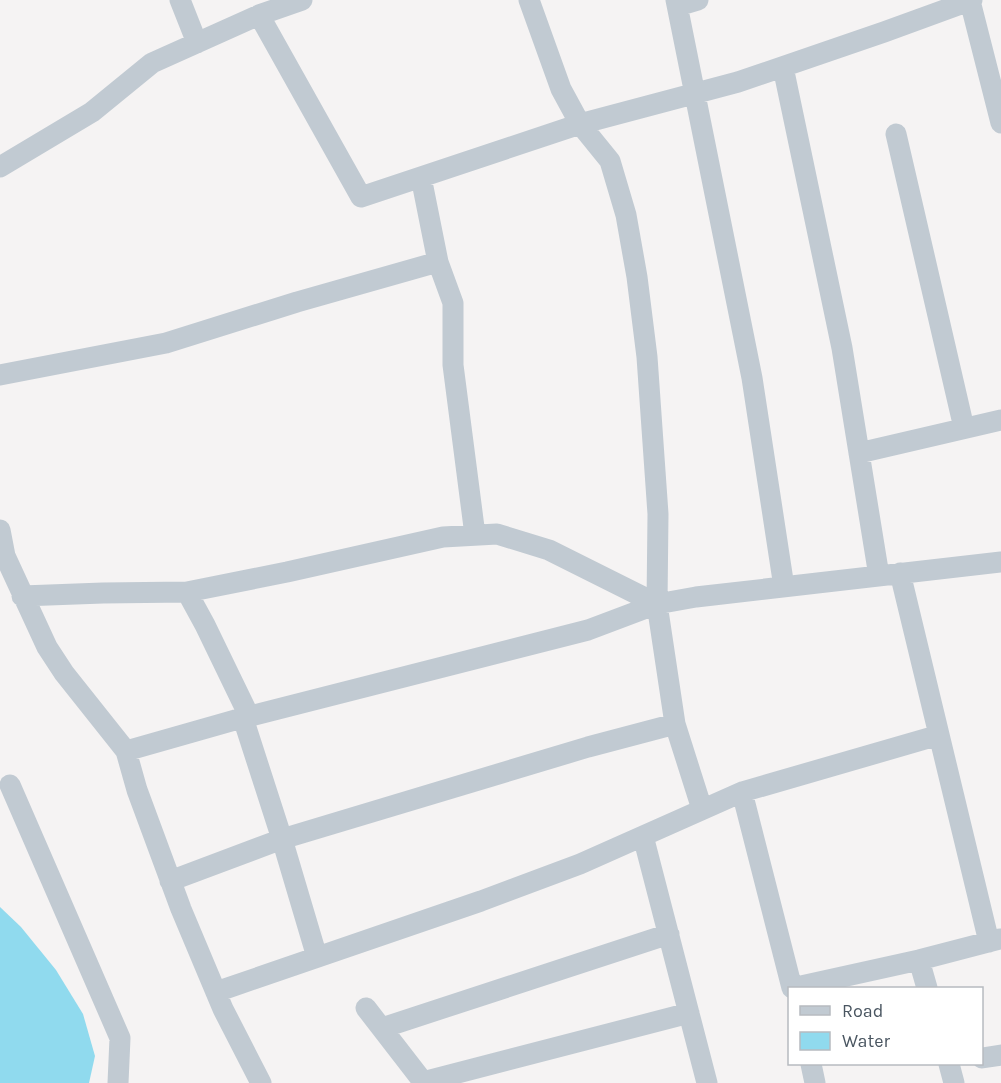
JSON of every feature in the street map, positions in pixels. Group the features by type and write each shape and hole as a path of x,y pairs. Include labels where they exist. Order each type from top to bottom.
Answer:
{"street":[{"path":"180,0 197,43"},
{"path":"0,166 92,112 152,63 259,15 302,0"},
{"path":"529,0 561,89 580,124 610,160 626,215 638,276 647,357 658,514 657,604 675,724 702,809"},
{"path":"698,0 677,3 752,378 783,587"},
{"path":"259,15 361,197 580,124 783,67 971,0 1000,115"},
{"path":"783,67 842,348 859,453 889,575 939,735 995,940 919,960 797,987"},
{"path":"896,134 964,428"},
{"path":"421,177 438,262 453,303 453,365 475,535"},
{"path":"0,375 166,343 297,302 438,262"},
{"path":"859,453 1001,420"},
{"path":"0,530 5,555 47,647 64,673 126,751 137,790 170,881 216,992 261,1083"},
{"path":"22,596 103,592 187,592 443,537 497,534 549,550 657,604"},
{"path":"126,751 246,717 588,630 657,604 696,597 1001,562"},
{"path":"187,592 205,624 246,717 317,957"},
{"path":"170,881 282,839 588,747 675,724"},
{"path":"216,992 580,864 742,792 939,735"},
{"path":"10,785 120,1038 118,1083"},
{"path":"742,792 792,987"},
{"path":"643,836 707,1083"},
{"path":"382,1028 669,934"},
{"path":"919,960 927,987"},
{"path":"366,1008 423,1083 689,1013"},
{"path":"983,1058 1001,1055"},
{"path":"811,1065 815,1083"},
{"path":"949,1065 954,1083"}],"water":[{"path":"0,907 21,927 56,970 83,1014 95,1056 89,1083 0,1083"}]}
